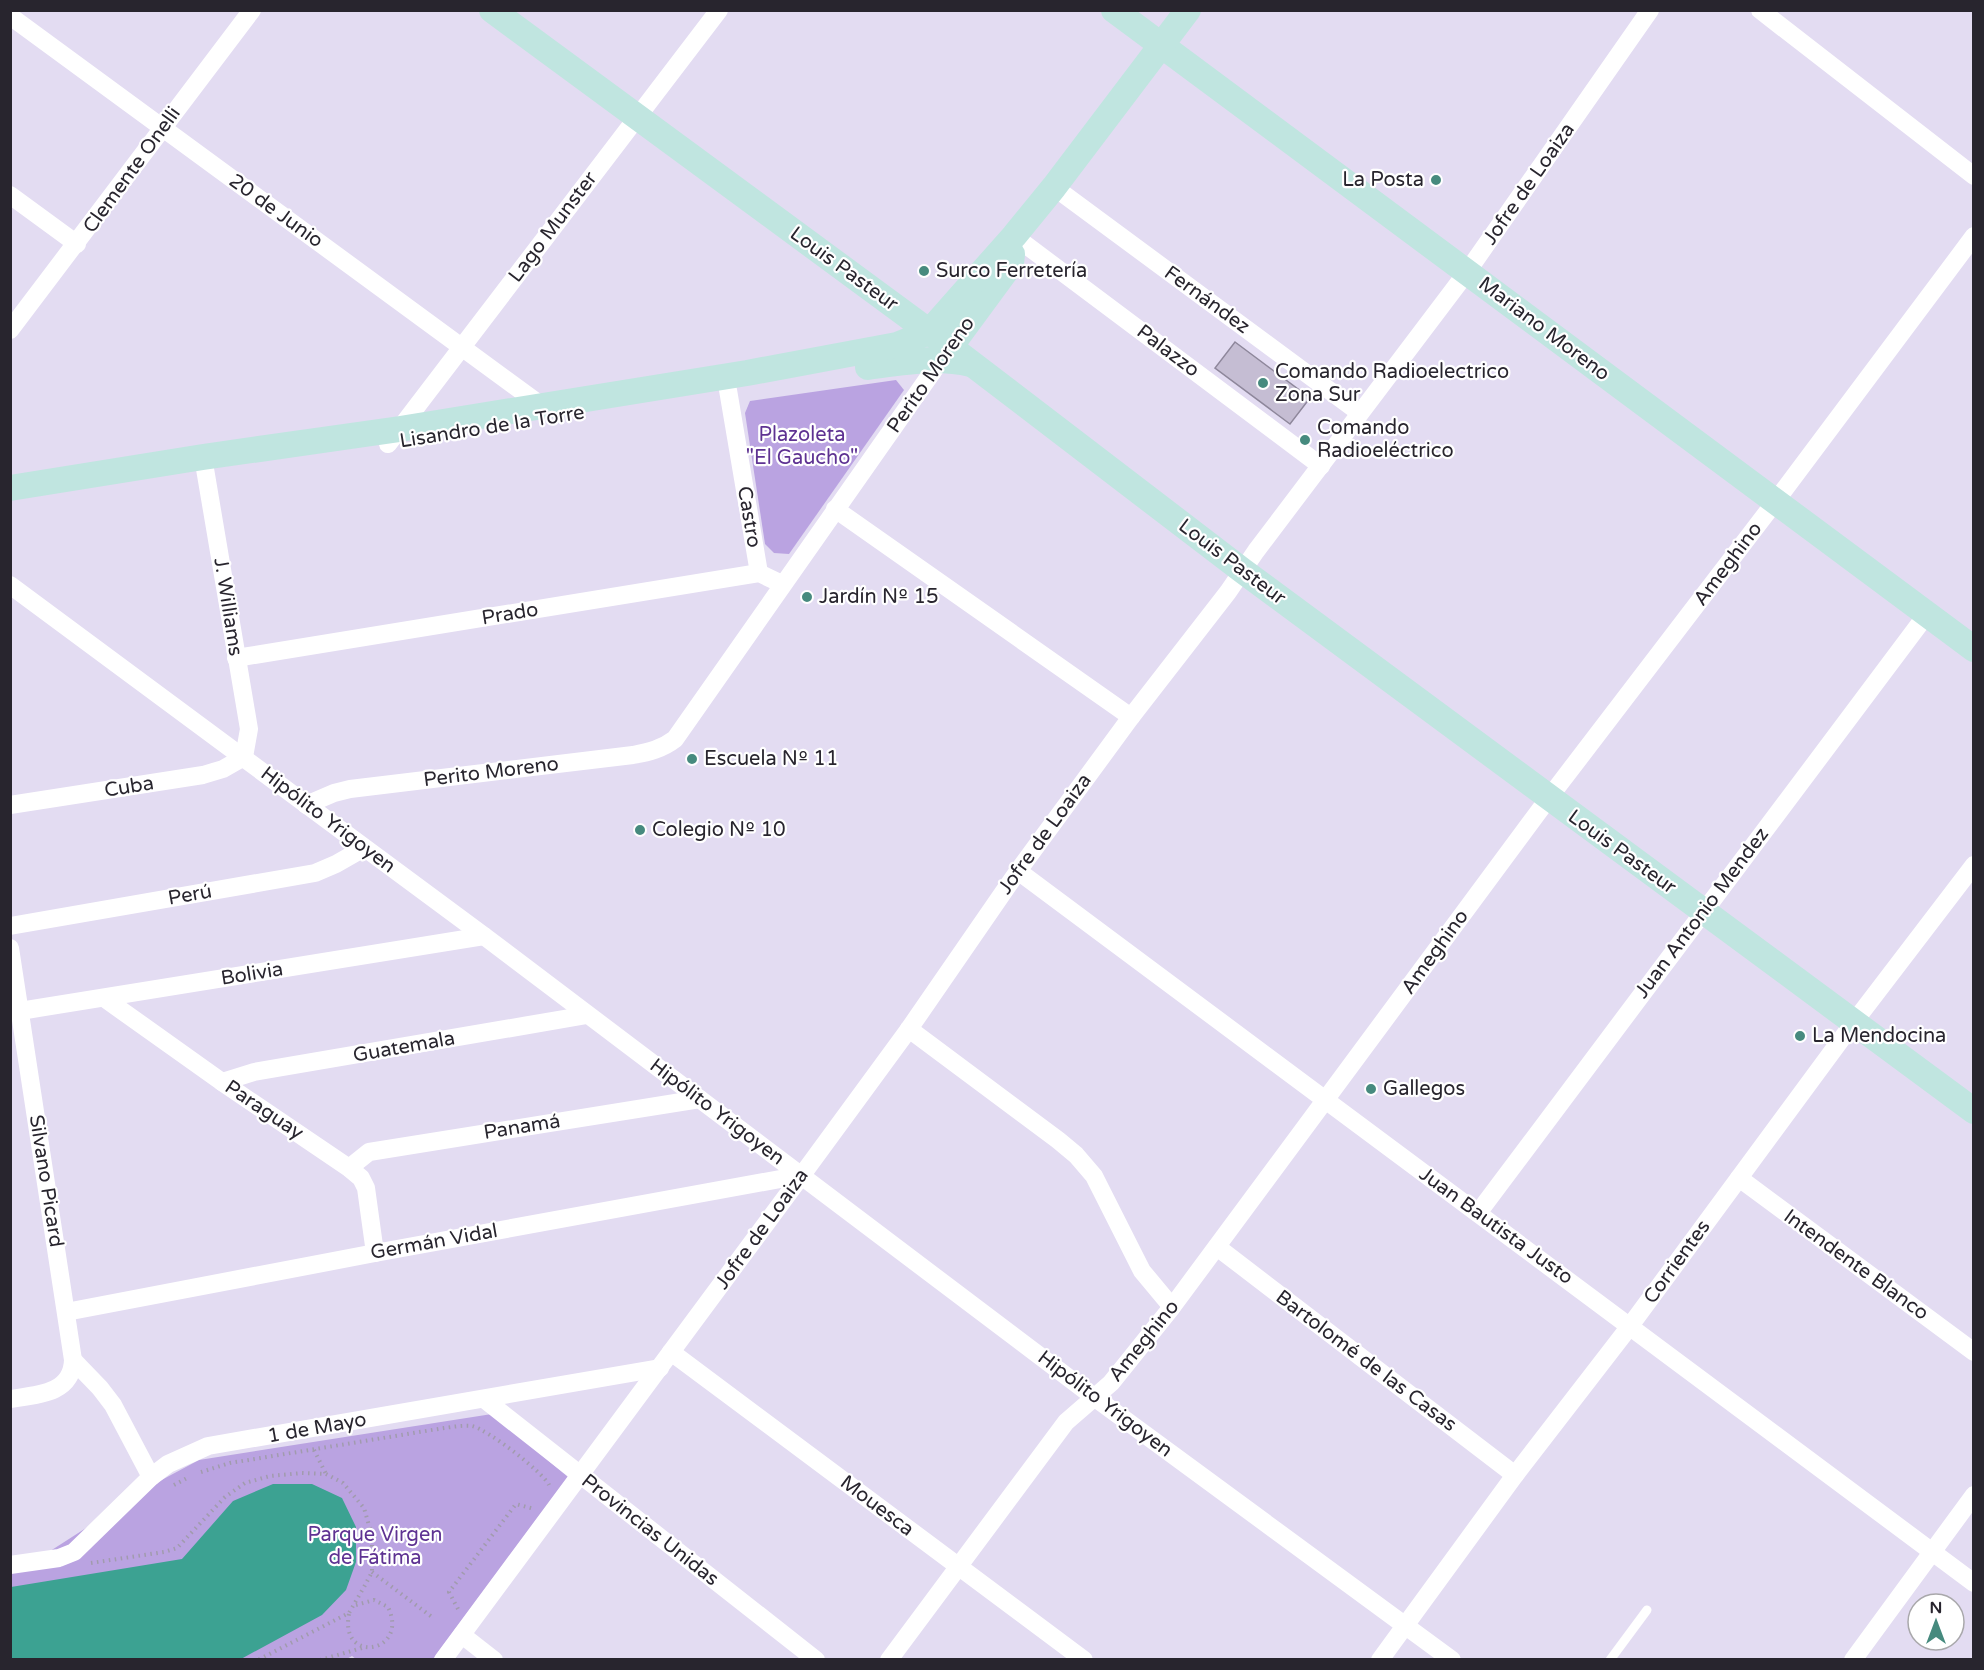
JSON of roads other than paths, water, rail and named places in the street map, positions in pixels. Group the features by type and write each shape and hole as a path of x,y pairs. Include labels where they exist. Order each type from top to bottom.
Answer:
{"main road":[{"name":"Louis Pasteur","path":"492,10 929,332 945,353 974,365 1243,571 1548,799 1704,910 1974,1111"},
{"name":"Mariano Moreno","path":"1114,10 1974,649"},
{"name":"Perito Moreno","path":"929,332 1054,187 1188,10"},
{"name":"Perito Moreno","path":"945,353 1011,264 1014,236"},
{"name":"Lisandro de la Torre","path":"394,436 542,406 747,373 897,345 929,332"},
{"name":"Lisandro de la Torre","path":"10,488 205,465 394,436 728,390 945,353"},
{"name":"Lisandro de la Torre","path":"10,504 205,465"}],"street":[{"name":"Clemente Onelli","path":"10,330 252,10"},
{"name":"Lago Munster","path":"394,436 719,10"},
{"name":"Jofre de Loaiza","path":"443,1659 909,1029 1018,871 1131,717 1467,272 1650,10"},
{"path":"1760,10 1974,176"},
{"name":"20 de Junio","path":"10,16 542,406"},
{"name":"Fernández","path":"1054,187 1360,413"},
{"path":"10,195 77,244"},
{"name":"Palazzo","path":"1014,236 1321,466"},
{"name":"Ameghino","path":"889,1659 1066,1422 1111,1383 1172,1307 1548,799 1775,502 1974,236"},
{"name":"Perito Moreno","path":"306,805 334,792 350,789 633,755 654,751 675,739 945,353"},
{"name":"Castro","path":"728,390 759,573"},
{"name":"J. Williams","path":"205,465 249,729 244,757"},
{"path":"835,509 1131,717"},
{"path":"759,573 782,584"},
{"name":"Prado","path":"236,658 759,573"},
{"name":"Hipólito Yrigoyen","path":"10,585 484,936 1094,1397 1452,1659"},
{"name":"Juan Antonio Mendez","path":"1478,1212 1927,614"},
{"name":"Cuba","path":"10,805 203,775 223,769 244,757"},
{"name":"Perú","path":"10,927 315,873 364,848"},
{"name":"Corrientes","path":"1380,1659 1515,1475 1630,1326 1854,1022 1974,865"},
{"name":"Juan Bautista Justo","path":"1018,871 1974,1582"},
{"name":"Bolivia","path":"20,1011 484,936"},
{"name":"Silvano Picard","path":"11,954 73,1360"},
{"name":"Paraguay","path":"105,999 361,1178 366,1188 375,1253"},
{"name":"Guatemala","path":"222,1082 266,1070 587,1015"},
{"path":"909,1029 1076,1155 1094,1176 1142,1270 1172,1307"},
{"name":"Panamá","path":"349,1168 369,1152 700,1099"},
{"name":"Germán Vidal","path":"66,1312 801,1175"},
{"name":"Intendente Blanco","path":"1738,1178 1974,1352"},
{"name":"Bartolomé de las Casas","path":"1217,1247 1515,1475"},
{"name":"Mouesca","path":"671,1352 958,1568 1084,1659"},
{"path":"10,1399 55,1390 68,1380 73,1371 73,1360"},
{"path":"73,1360 113,1405 151,1477"},
{"name":"1 de Mayo","path":"10,1565 59,1558 74,1552 151,1477 176,1459 208,1446 660,1368"},
{"name":"Provincias Unidas","path":"484,1399 816,1659"},
{"path":"1853,1659 1974,1495"},
{"path":"462,1635 494,1659"}],"lane":[{"path":"1610,1659 1647,1610"}],"place":[{"name":"La Posta","path":"1436,180"},
{"name":"Surco Ferretería","path":"924,271"},
{"name":"Comando Radioelectrico Zona Sur","path":"1263,383"},
{"name":"Comando Radioeléctrico","path":"1305,440"},
{"name":"Jardín Nº 15","path":"807,597"},
{"name":"Escuela Nº 11","path":"692,759"},
{"name":"Colegio Nº 10","path":"640,830"},
{"name":"La Mendocina","path":"1800,1036"},
{"name":"Gallegos","path":"1371,1089"}],"park label":[{"name":"Plazoleta \"El Gaucho\"","path":"802,446"},
{"name":"Parque Virgen de Fátima","path":"375,1546"}]}
